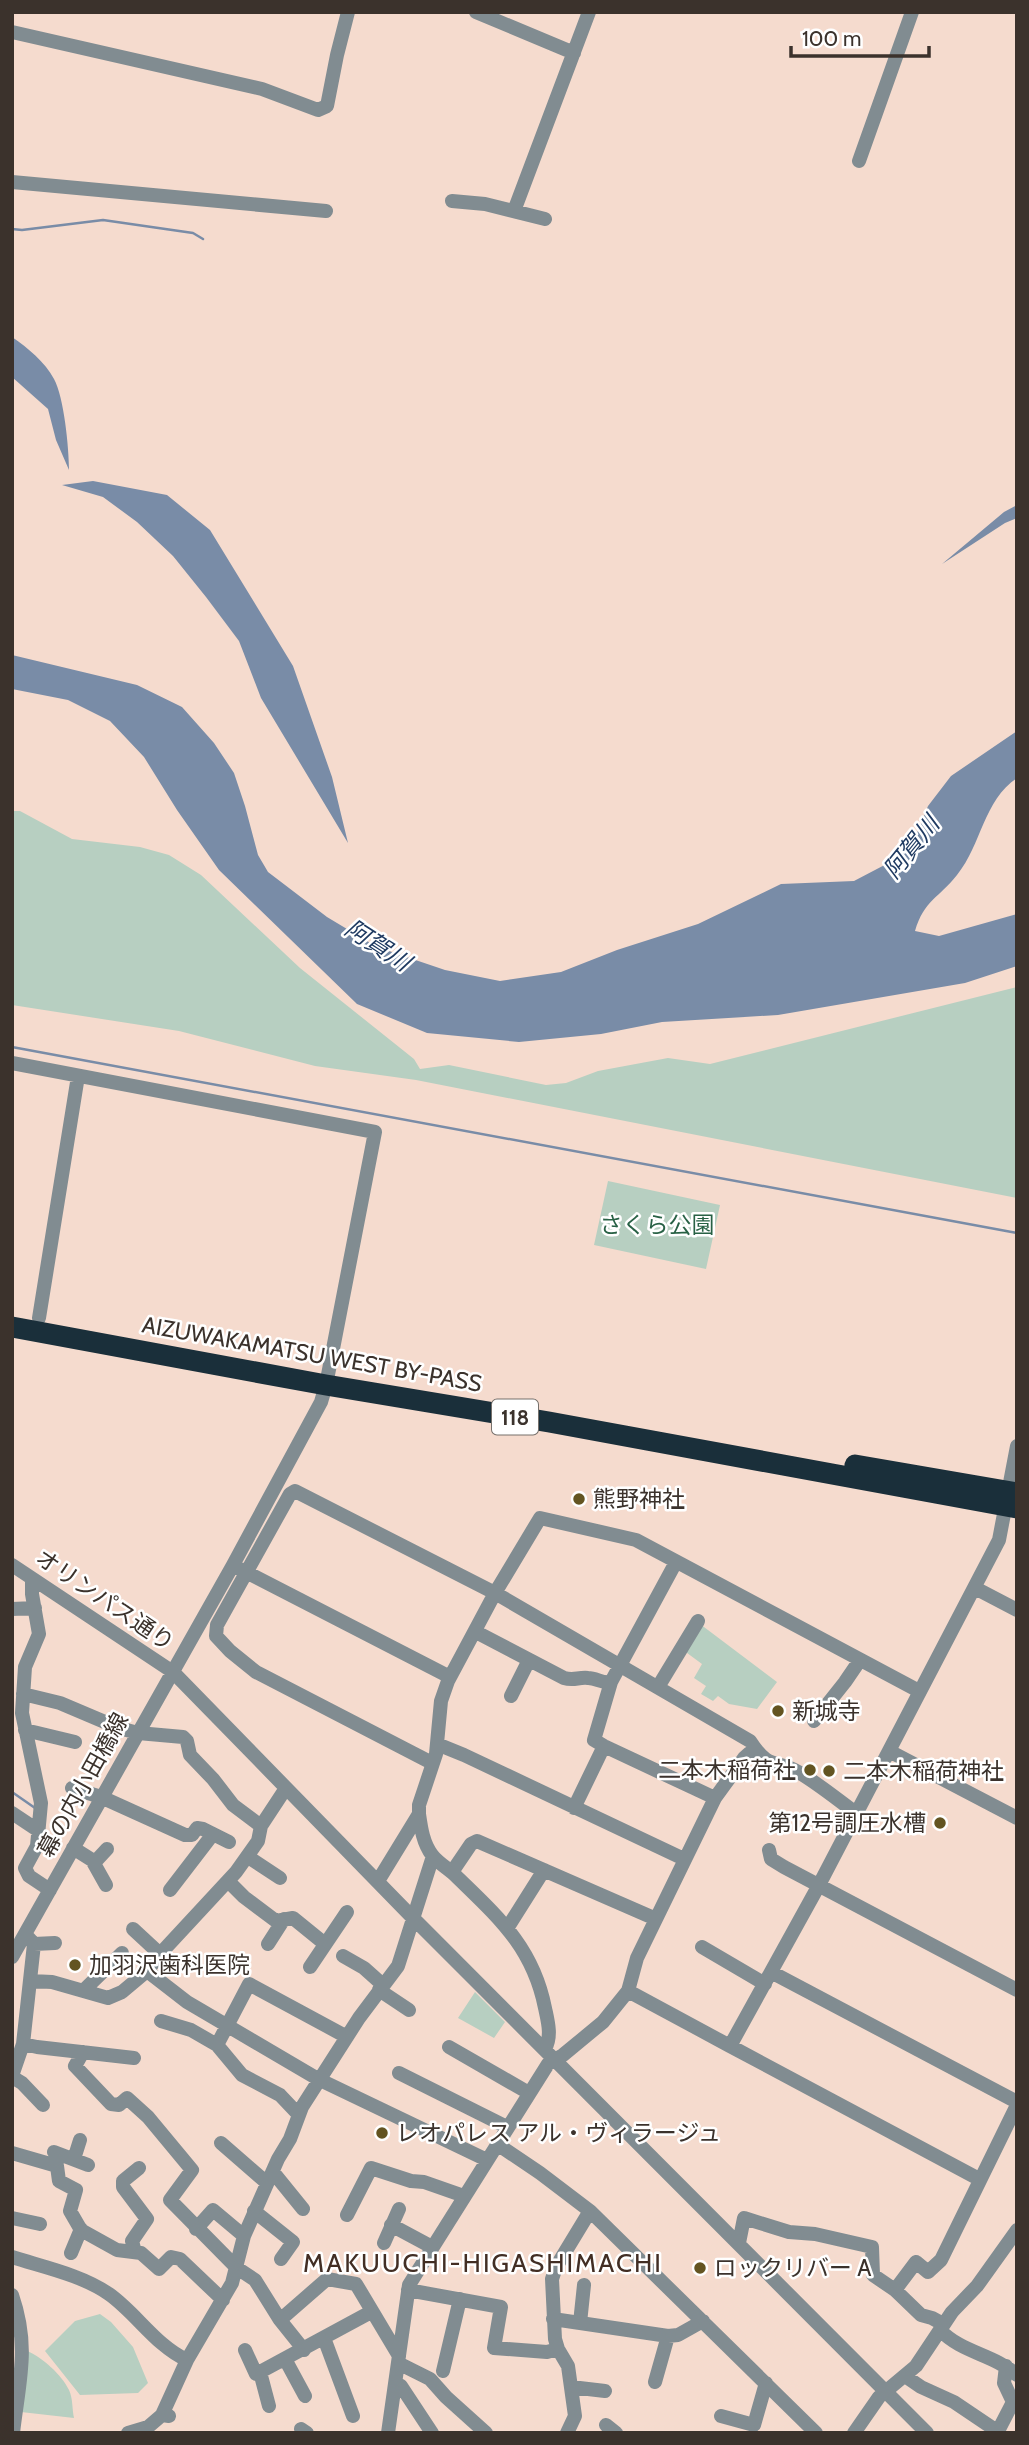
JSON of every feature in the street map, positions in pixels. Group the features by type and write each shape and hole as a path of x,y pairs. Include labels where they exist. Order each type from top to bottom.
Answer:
{"highway":[{"name":"AIZUWAKAMATSU WEST BY-PASS","path":"12,1314 549,1422 918,1492 1012,1499"},
{"name":"AIZUWAKAMATSU WEST BY-PASS","path":"12,1327 327,1378"}],"street":[{"path":"12,32 262,89 318,110 327,106 348,12"},
{"path":"476,12 574,52"},
{"path":"514,211 589,12"},
{"path":"859,161 912,12"},
{"path":"12,182 326,212"},
{"path":"452,201 485,204 545,219"},
{"path":"12,1063 78,1076 39,1318"},
{"name":"幕の内小田橋線","path":"14,1952 30,1939 50,1890 233,1566 321,1402 375,1132 78,1076"},
{"path":"730,2046 819,1885 999,1540 1012,1499 1017,1446"},
{"path":"432,1763 256,1672 216,1636 217,1625 290,1494 295,1491 495,1593 621,1665 750,1741 754,1749 767,1761 799,1772 856,1813"},
{"path":"388,2433 409,2285 548,2064 550,2055 549,2030 536,1973 508,1927 433,1856 424,1838 419,1814 419,1805 437,1744 440,1701 495,1593 541,1518 636,1540 919,1691"},
{"path":"676,1562 611,1682 594,1740 715,1798"},
{"name":"オリンパス通り","path":"12,1565 173,1672 412,1917 927,2433"},
{"path":"233,1566 450,1677"},
{"path":"19,1868 26,1866 37,1846 41,1803 19,1699 25,1667 39,1633 32,1579"},
{"path":"975,1588 1017,1610"},
{"path":"12,1609 35,1608"},
{"path":"658,1687 698,1621"},
{"path":"476,1632 573,1681 587,1678 606,1684 611,1682"},
{"path":"511,1696 529,1660"},
{"path":"814,1721 860,1660"},
{"path":"19,1699 70,1706 119,1728 138,1733 183,1737 187,1741 190,1755 214,1779 233,1805 261,1826"},
{"path":"25,1730 75,1742"},
{"path":"437,1744 684,1859"},
{"path":"574,1808 604,1746"},
{"path":"550,2055 603,2022 628,1992 637,1958 715,1798 744,1758 754,1749"},
{"path":"889,1751 1017,1818"},
{"path":"72,1788 101,1797 186,1835 192,1835 197,1828 229,1843"},
{"path":"31,1981 51,1982 108,1998 114,1996 147,1971 248,1857 258,1841 261,1826 286,1788"},
{"path":"12,1813 39,1831"},
{"path":"378,1881 419,1814"},
{"path":"170,1890 213,1834"},
{"path":"452,1872 471,1844 477,1841 488,1843 656,1919"},
{"path":"73,1848 94,1863 106,1885"},
{"path":"94,1863 107,1849"},
{"path":"769,1850 771,1859 1017,1990"},
{"path":"128,2433 148,2427 165,2416 187,2360 223,2300 237,2268 244,2236 254,2211 290,2139 298,2114 318,2079 403,1956 412,1917 433,1856"},
{"path":"248,1857 280,1878"},
{"path":"19,1868 50,1890"},
{"path":"508,1927 544,1870"},
{"path":"228,1881 276,1921 293,1918 325,1944"},
{"path":"310,1967 347,1912"},
{"path":"268,1944 284,1919"},
{"path":"133,1929 160,1954"},
{"path":"43,2105 22,2083 12,2077 23,2044 31,1981 30,1939 55,1943"},
{"path":"702,1947 1017,2103 941,2260 928,2272 916,2262 895,2290"},
{"path":"85,1990 122,1953"},
{"path":"343,1956 364,1968 381,1987 410,2010"},
{"path":"147,1971 187,2002 318,2079 487,2160"},
{"path":"218,2045 249,1984 347,2037"},
{"path":"628,1992 979,2179"},
{"path":"187,2002 167,2023 191,2030 218,2045 242,2075 280,2095 298,2114"},
{"path":"23,2044 134,2058"},
{"path":"449,2048 529,2093"},
{"path":"83,2052 75,2066 93,2088 111,2104 119,2105 127,2098 148,2117 192,2170 170,2200 237,2268 255,2280 280,2320 304,2350"},
{"path":"399,2073 508,2127"},
{"path":"12,2153 54,2153 81,2162 80,2140"},
{"path":"221,2143 270,2177 303,2209"},
{"path":"497,2144 590,2211 816,2433"},
{"path":"54,2153 60,2181 76,2190 70,2211 81,2229 117,2250 141,2253 159,2269 171,2257 180,2259 223,2300"},
{"path":"135,2252 132,2241 147,2219 123,2187 123,2181 139,2168"},
{"path":"347,2215 371,2168 464,2196"},
{"path":"384,2242 399,2209"},
{"path":"197,2229 213,2210 244,2236"},
{"path":"254,2211 293,2242 281,2259"},
{"path":"567,2433 574,2420 571,2387 568,2366 558,2349 553,2319 552,2279 556,2267 590,2211"},
{"path":"12,2218 40,2224"},
{"path":"739,2243 744,2218 789,2232 815,2234 872,2248 873,2275 895,2290 921,2315 942,2327 958,2346 985,2354 1012,2371 1004,2383 1013,2402 997,2432 954,2402 921,2387 905,2376"},
{"path":"391,2225 432,2246"},
{"path":"71,2253 81,2229"},
{"path":"854,2433 878,2397 920,2360 942,2327 977,2286 1017,2230"},
{"path":"12,2257 60,2272 109,2294 171,2350 187,2360"},
{"path":"280,2320 327,2279 356,2284 399,2360 430,2379 446,2398 486,2433"},
{"path":"580,2323 584,2285"},
{"path":"408,2290 501,2307 494,2348 547,2352 558,2349"},
{"path":"12,2295 20,2322 24,2354 13,2433"},
{"path":"443,2371 460,2299"},
{"path":"245,2350 256,2374 371,2312"},
{"path":"553,2319 668,2336 678,2335 703,2321"},
{"path":"655,2382 668,2336"},
{"path":"324,2338 354,2416"},
{"path":"285,2359 305,2396"},
{"path":"260,2372 270,2406"},
{"path":"721,2416 754,2425 766,2383"},
{"path":"396,2384 401,2386 432,2433"},
{"path":"571,2387 605,2391"}],"green space":[{"path":"12,811 20,811 72,839 140,847 169,855 201,875 300,968 414,1059 420,1069 449,1065 546,1085 566,1083 598,1071 668,1058 710,1064 1017,987 1017,1198 416,1080 315,1066 179,1031 12,1005"},
{"name":"さくら公園","path":"608,1181 720,1205 706,1269 594,1245"},
{"path":"700,1624 777,1682 757,1709 729,1704 718,1696 713,1701 701,1694 706,1686 694,1678 702,1664 683,1650"},
{"path":"475,1992 505,2022 494,2038 458,2018"},
{"path":"100,2314 111,2322 133,2347 148,2383 138,2393 80,2395 45,2351 75,2321"},
{"path":"27,2351 62,2378 69,2390 74,2418 21,2412"}],"water":[{"path":"12,337 41,361 58,387 65,423 69,470 56,440 48,409 12,377"},
{"path":"93,481 167,495 210,530 293,666 332,777 348,843 261,698 239,641 206,597 173,556 137,522 103,497 62,485"},
{"path":"1017,505 1017,518 942,564 1004,512"},
{"name":"阿賀川","path":"12,655 137,685 182,707 214,743 234,773 258,855 268,872 327,917 377,947 445,970 500,981 561,972 617,950 698,924 781,884 854,881 896,859 918,831 928,806 951,776 1017,731 1017,778 997,798 965,863 927,906 915,931 939,936 1017,914 1017,966 965,983 778,1015 662,1022 601,1034 519,1042 427,1033 357,1004 219,870 144,757 110,721 68,700 12,689"}],"waterway":[{"path":"12,229 103,220 193,233 203,239"},
{"path":"12,1047 1017,1233"},
{"path":"12,1792 35,1808"}],"place":[{"name":"熊野神社","path":"579,1499"},
{"name":"新城寺","path":"778,1711"},
{"name":"二本木稲荷社","path":"810,1770"},
{"name":"二本木稲荷神社","path":"829,1771"},
{"name":"第12号調圧水槽","path":"940,1823"},
{"name":"加羽沢歯科医院","path":"75,1965"},
{"name":"レオパレス アル・ヴィラージュ","path":"382,2133"},
{"name":"ロックリバー A","path":"700,2268"}],"district":[{"name":"MAKUUCHI-HIGASHIMACHI","path":"483,2263"}]}
